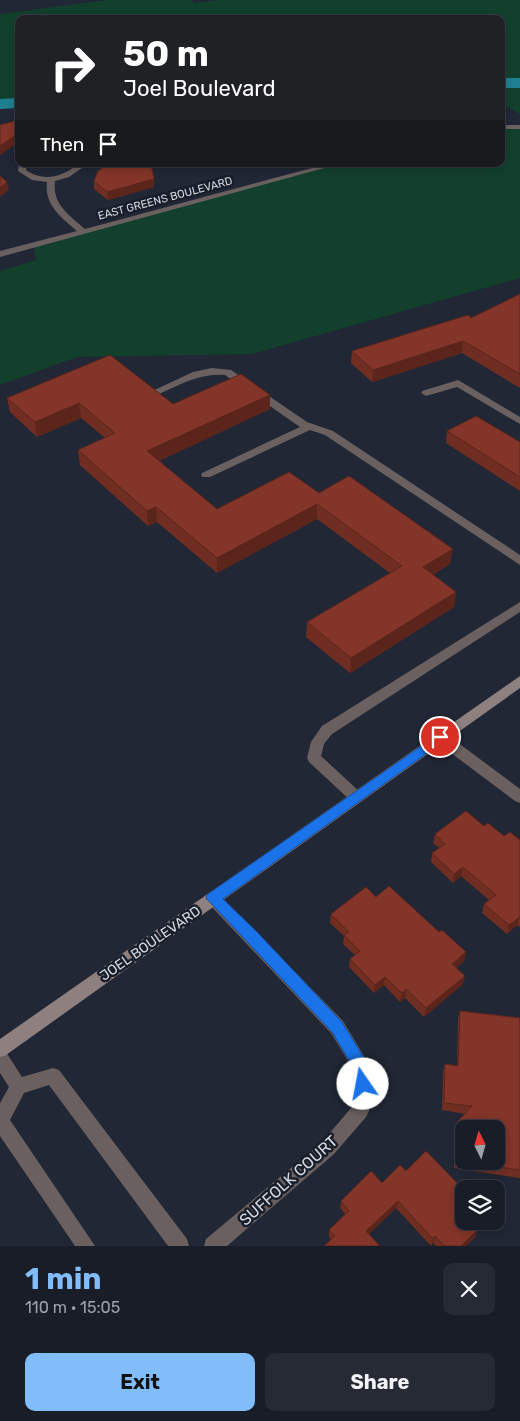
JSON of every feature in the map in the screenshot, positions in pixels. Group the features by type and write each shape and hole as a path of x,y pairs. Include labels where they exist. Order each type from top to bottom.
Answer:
{"main road":[{"name":"JOEL BOULEVARD","path":"0,1049 520,681"}],"street":[{"path":"505,127 520,127"},
{"path":"23,167 22,171 26,175 41,179 68,175 78,167"},
{"name":"EAST GREENS BOULEVARD","path":"0,254 325,167"},
{"path":"51,179 49,190 54,205 84,232"},
{"path":"151,394 197,374 212,371 227,372 303,424 329,433 520,561"},
{"path":"426,393 458,383 520,420"},
{"path":"206,475 310,426"},
{"path":"356,796 314,758 318,742 327,730 520,606"},
{"path":"440,737 520,797"},
{"name":"SUFFOLK COURT","path":"213,898 337,1027 364,1071 360,1111 328,1148 213,1246"},
{"path":"0,1058 18,1086"},
{"path":"86,1246 0,1121 18,1086 53,1076 180,1246"}],"green space":[{"path":"107,0 191,0 195,3 218,0 520,0 520,114 505,105 505,15 15,15 15,106 0,106 0,14"},
{"path":"520,125 520,278 252,354 77,357 0,385 0,271 36,260 34,247 325,167 505,167 505,126"}],"building":[{"path":"15,121 15,136 0,146 0,125"},
{"path":"104,167 152,167 154,179 107,192 94,181 98,171"},
{"path":"0,176 7,182 0,188"},
{"path":"520,294 520,374 463,341 373,370 352,351 468,315 471,318"},
{"path":"110,355 173,404 241,374 270,395 147,451 217,509 289,472 319,493 349,476 453,549 423,567 456,592 351,658 307,622 402,566 317,504 217,558 156,507 147,511 78,450 115,433 79,403 35,422 7,398"},
{"path":"476,416 520,442 520,477 447,431"},
{"path":"466,811 484,826 488,823 504,836 510,832 520,840 520,917 509,925 484,904 496,895 463,867 454,874 432,853 445,844 435,834"},
{"path":"389,886 439,932 442,930 466,952 452,964 465,976 426,1008 406,989 402,993 385,977 375,985 350,959 360,951 344,935 349,932 331,914 366,887 376,897"},
{"path":"460,1011 520,1018 520,1170 505,1168 505,1120 459,1120 472,1106 444,1103 445,1064 458,1066"},
{"path":"426,1151 455,1181 455,1230 477,1230 461,1246 445,1246 435,1236 433,1239 398,1201 366,1231 380,1246 324,1246 335,1236 329,1230 349,1211 341,1201 371,1171 382,1183 400,1165 406,1171"}],"waterway":[{"path":"505,83 520,83"},
{"path":"0,104 15,103"}],"route":[{"path":"363,1084 364,1071 337,1027 213,898 440,737"}]}
